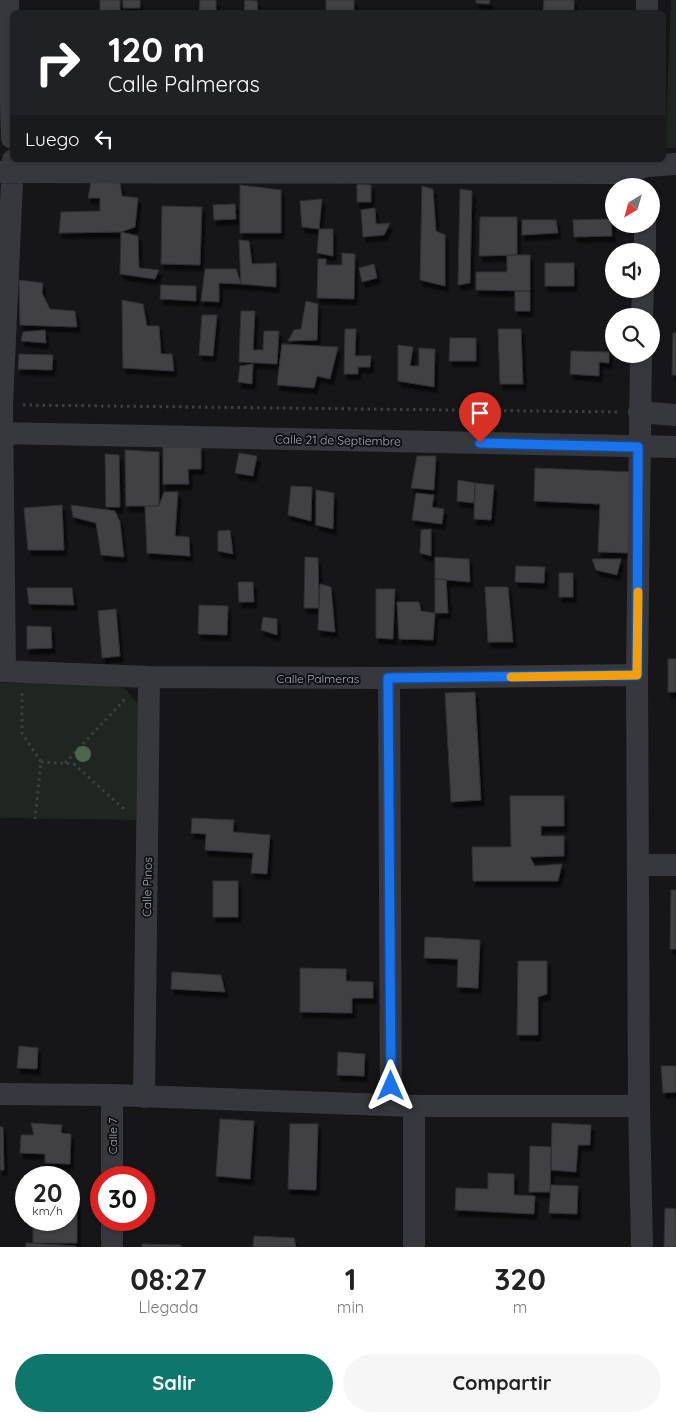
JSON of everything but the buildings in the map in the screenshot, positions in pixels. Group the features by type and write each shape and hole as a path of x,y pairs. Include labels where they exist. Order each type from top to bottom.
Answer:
{"street":[{"path":"8,0 10,69"},
{"path":"2,671 1,433 9,168 623,173 647,171 676,164"},
{"path":"641,363 638,447 637,675 639,1106 642,1247"},
{"path":"639,412 676,415"},
{"name":"Calle 21 de Septiembre","path":"1,433 676,447"},
{"name":"Calle Palmeras","path":"2,671 149,677 388,678 637,675"},
{"name":"Calle Pinos","path":"144,1097 149,677"},
{"path":"388,678 392,1105"},
{"path":"638,865 676,865"},
{"path":"0,1094 112,1095 414,1106 639,1106"},
{"name":"Calle 7","path":"112,1095 112,1166"},
{"path":"414,1106 414,1247"},
{"path":"112,1231 112,1247"}],"path":[{"path":"2,405 639,412"},
{"path":"22,691 22,733 41,762 35,818"},
{"path":"65,763 129,694"},
{"path":"41,762 74,764 129,814"}],"shaded area":[{"path":"671,0 676,0 676,148 666,148"},
{"path":"0,683 115,684 125,689 138,704 136,820 0,818"}],"slow traffic":[{"path":"511,677 637,675 638,592"}],"route":[{"path":"391,1086 388,678 637,675 638,447 480,443"}]}
